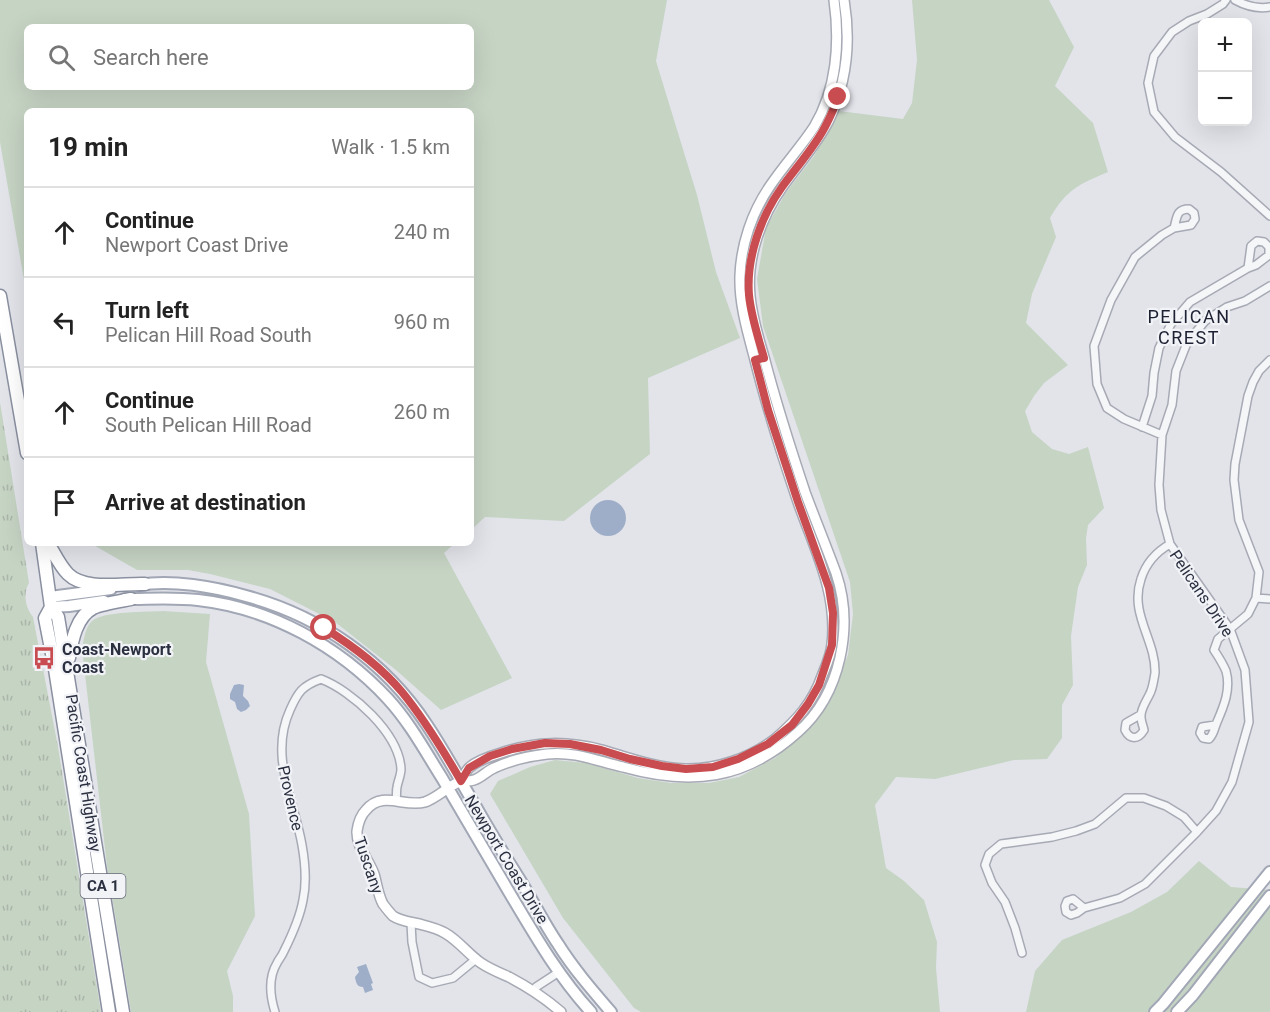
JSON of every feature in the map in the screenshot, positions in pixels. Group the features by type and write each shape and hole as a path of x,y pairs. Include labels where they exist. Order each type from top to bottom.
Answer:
{"highway":[{"path":"0,296 24,436"},
{"name":"Pacific Coast Highway","path":"42,546 50,602 58,617 67,668 123,1012"},
{"path":"50,546 64,570 78,582 97,585 145,584"},
{"path":"67,668 73,636 85,615 93,608 130,599"},
{"name":"Pacific Coast Highway","path":"50,602 45,618 109,1012"}],"main road":[{"name":"Newport Coast Drive","path":"50,602 145,584 208,587 269,602 309,619 360,652 401,690 427,725 558,945 611,1012"},
{"name":"Newport Coast Drive","path":"50,602 69,606 112,599 173,598 231,606 283,623 312,638 351,664 389,700 418,738 548,959 591,1012"},
{"path":"1155,1012 1164,1004 1270,872"},
{"path":"1177,1012 1270,896"}],"street":[{"path":"833,95 837,57 834,0"},
{"path":"833,95 844,75 848,46 844,0"},
{"path":"1226,0 1207,14 1172,32 1154,57 1148,82 1154,112 1175,137 1269,213"},
{"path":"1235,0 1253,7 1270,7"},
{"name":"Tuscany","path":"561,1012 535,992 486,966 450,936 435,928 394,917 382,903 374,873 359,844 357,833 360,820 372,804 382,800 426,802 461,781 474,780 490,769 515,759 545,754 566,753 624,768 661,771 684,778 716,775 743,767 775,750 802,729 820,706 832,685 843,639 842,605 837,576 748,332 745,294 740,276 744,248 753,217 769,187 829,106 833,95"},
{"path":"1162,435 1124,419 1107,408 1097,384 1094,346 1111,300 1135,257 1174,228"},
{"path":"1142,427 1152,396 1154,373 1160,348 1171,324 1190,302 1248,268"},
{"name":"Pelicans Drive","path":"1084,908 1120,898 1145,884 1216,811 1232,782 1249,722 1245,670 1230,628 1170,544 1161,510 1159,485 1162,435 1173,405 1176,371 1186,343 1205,321 1227,307 1245,301 1270,286"},
{"path":"1215,725 1224,709 1228,689 1226,671 1214,650 1218,639 1248,614 1256,598 1258,585 1259,572 1239,520 1234,480 1243,420 1253,382 1259,371 1270,360"},
{"path":"1140,715 1151,692 1155,673 1138,604 1140,583 1143,572 1154,556 1170,544"},
{"path":"1256,598 1270,599"},
{"name":"Provence","path":"275,1012 270,994 271,979 296,926 303,899 305,874 302,844 286,784 281,753 288,714 296,696 307,684 321,679 335,685 377,720 394,744 401,770 396,801"},
{"path":"1022,953 1005,902 992,883 985,865 989,854 1001,844 1052,837 1076,831 1095,824 1126,798 1144,798 1166,806 1184,817 1197,832"},
{"path":"411,923 419,977 432,983 453,978 476,959"},
{"path":"535,992 536,987 559,972"}],"green space":[{"path":"0,0 667,0 656,61 697,195 716,272 740,338 648,378 650,454 564,521 485,517 474,527 474,108 24,108 24,280 0,142"},
{"path":"912,0 1049,0 1074,47 1055,86 1093,123 1108,172 1074,189 1062,200 1050,218 1056,237 1032,294 1026,323 1068,365 1044,383 1025,411 1032,432 1052,449 1069,454 1088,447 1104,508 1088,525 1087,565 1078,587 1071,636 1073,685 1062,705 1062,738 1047,759 1014,760 935,779 896,777 875,805 886,868 924,900 937,942 936,968 940,1012 641,1012 634,1008 563,918 490,794 498,781 530,767 555,760 586,763 638,778 671,783 709,783 739,777 775,758 811,726 832,694 848,655 853,614 850,582 763,326 757,279 766,228 785,194 814,156 839,111 903,119 912,103 917,60"},
{"path":"0,402 29,583 26,600 33,617 58,747 101,1012 0,1012"},
{"path":"95,546 452,546 444,553 512,678 441,710 396,670 335,622 270,589 188,570 137,570"},
{"path":"163,611 210,614 206,662 249,814 255,916 227,971 233,996 233,1012 131,1012 107,866 82,648 88,627 98,618 115,614"},
{"path":"1199,861 1231,887 1270,890 1270,1012 1026,1012 1035,971 1062,940 1131,912 1167,892"}],"water":[{"path":"608,500 621,505 626,518 621,531 608,536 595,531 590,518 595,505"},
{"path":"234,685 244,685 243,696 250,706 241,712 237,709 235,702 230,699"},
{"path":"366,964 373,983 371,984 373,990 365,993 363,987 357,984 355,977 359,972 357,967"}],"place":[{"name":"Coast-Newport Coast","path":"44,658"}],"district":[{"name":"PELICAN CREST","path":"1189,327"}],"route":[{"path":"324,628 360,652 401,690 427,725 461,781 469,768 490,756 545,743 570,744 601,750 662,766 686,769 713,767 738,759 768,744 792,725 819,685 826,666 832,645 833,613 829,588 768,410 755,360 764,358 749,294 755,245 760,227 781,188 807,155 827,124 838,97"}]}
